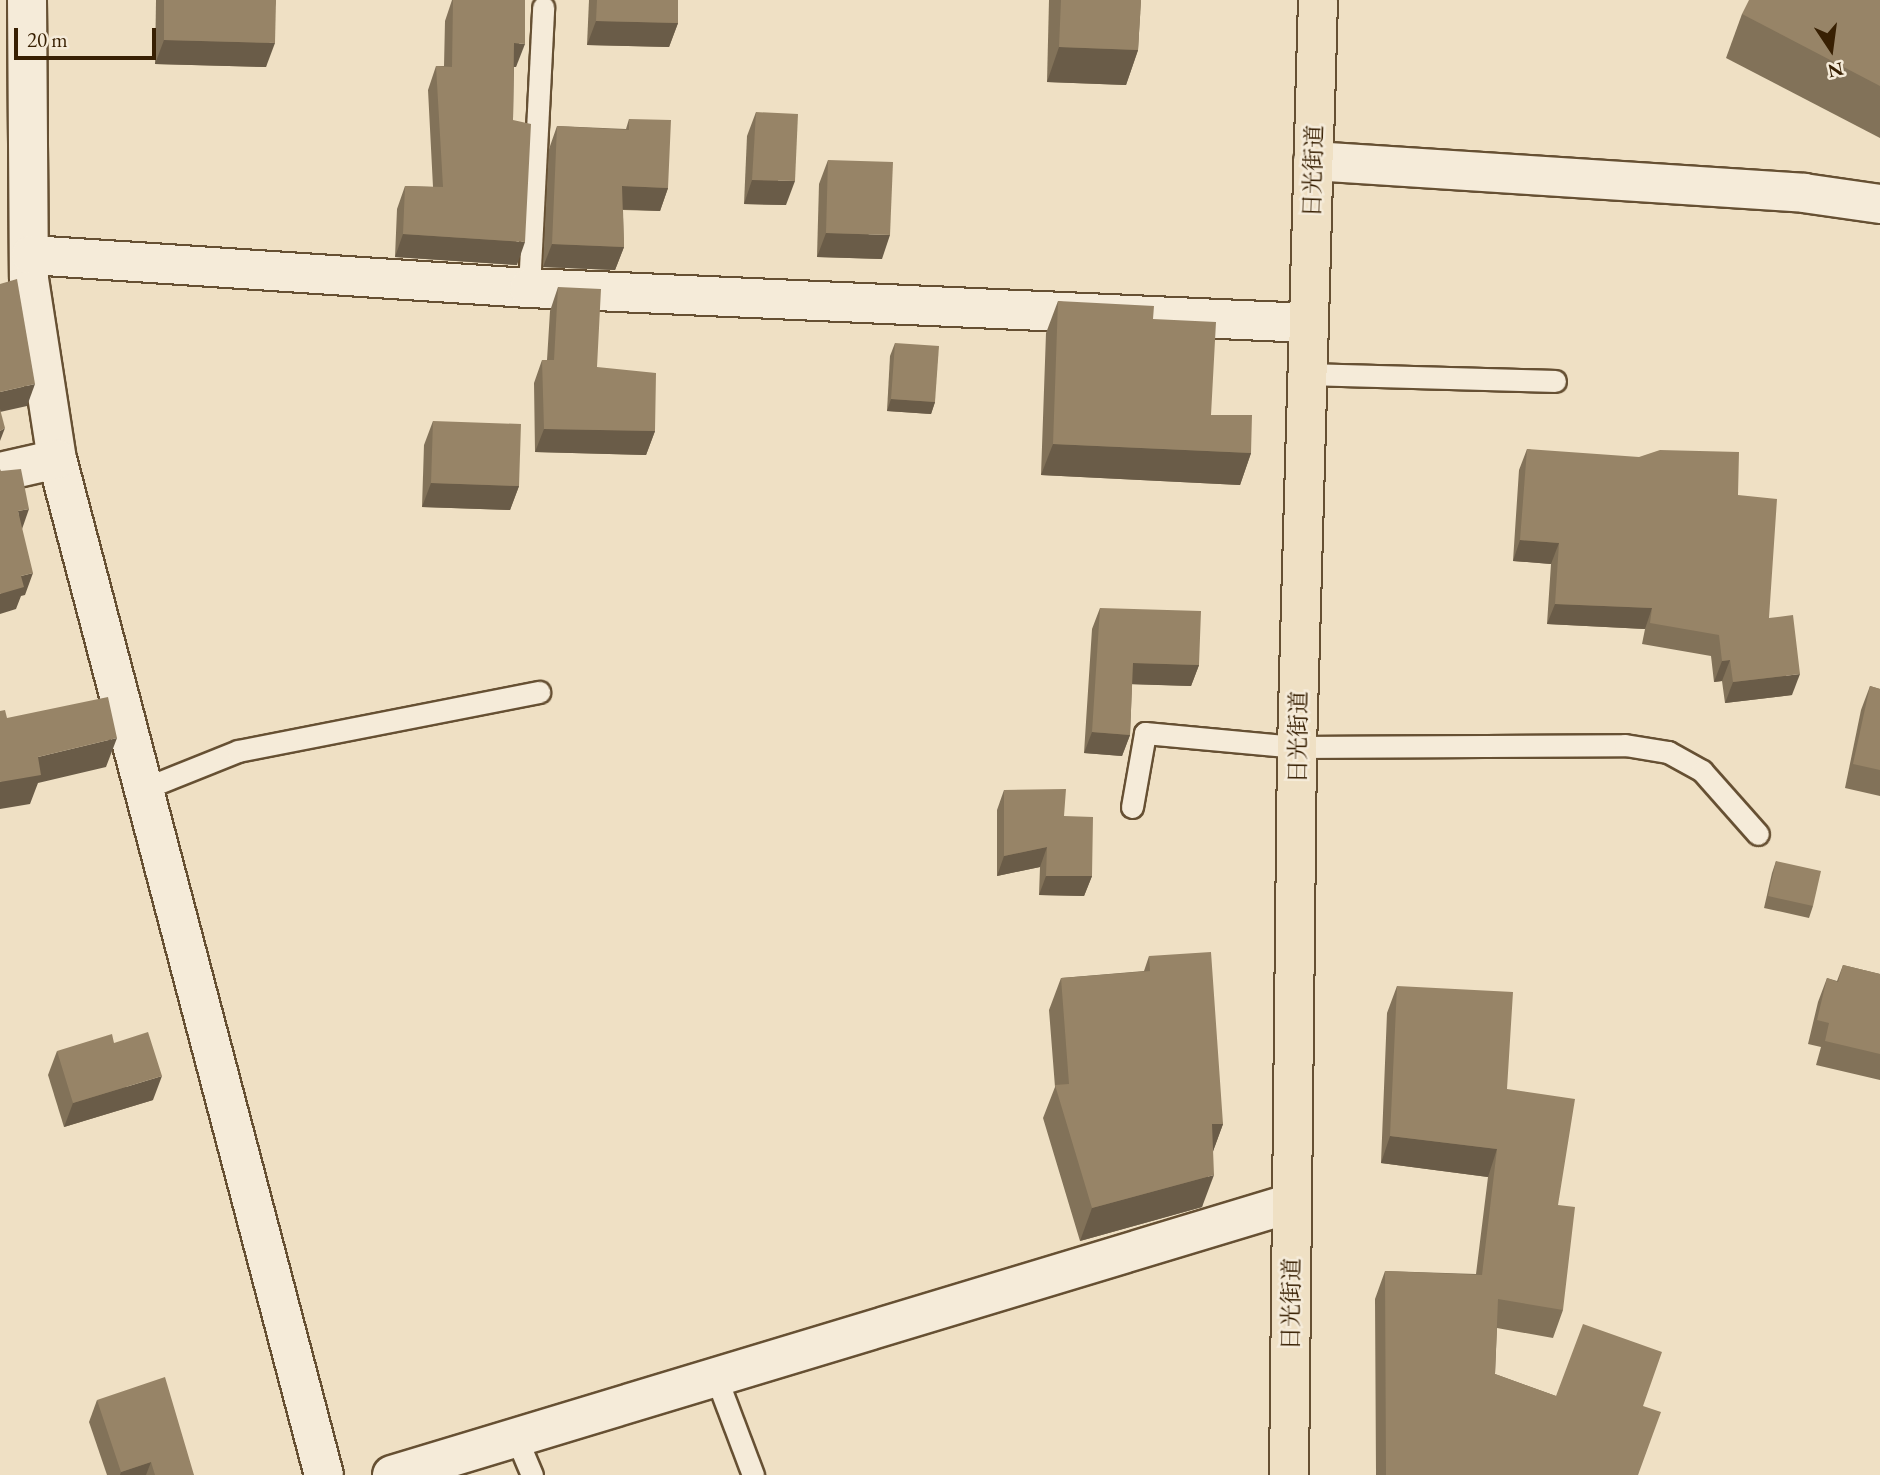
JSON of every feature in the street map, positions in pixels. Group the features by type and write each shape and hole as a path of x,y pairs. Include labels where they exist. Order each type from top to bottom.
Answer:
{"highway":[{"name":"日光街道","path":"1289,1475 1297,747 1318,0"}],"street":[{"path":"27,0 23,272 57,459 324,1475"},
{"path":"1313,161 1804,193 1880,204"},
{"path":"23,272 529,288 1309,323"},
{"path":"0,472 57,459"},
{"path":"392,1475 1292,1203"}],"lane":[{"path":"529,288 544,7"},
{"path":"1307,374 1555,381"},
{"path":"143,789 238,751 539,692"},
{"path":"1132,807 1145,733 1297,747 1625,745 1668,752 1702,771 1758,834"},
{"path":"716,1377 753,1475"},
{"path":"516,1437 532,1475"}],"building":[{"path":"164,0 276,0 275,43 164,40"},
{"path":"453,0 525,0 525,44 514,43 513,120 531,124 525,242 403,234 405,186 443,187 436,66 452,67"},
{"path":"597,0 678,0 678,23 596,21"},
{"path":"1061,0 1141,0 1138,50 1059,47"},
{"path":"1749,0 1880,0 1880,86 1742,14"},
{"path":"756,112 798,114 795,181 752,180"},
{"path":"629,119 671,120 668,188 622,186 624,247 552,244 557,126 629,130"},
{"path":"828,160 893,162 890,235 826,233"},
{"path":"17,279 35,384 0,392 0,284"},
{"path":"558,287 601,289 597,367 656,373 655,431 544,429 542,360 554,360"},
{"path":"1058,301 1154,306 1153,319 1216,322 1211,415 1252,415 1251,453 1053,444"},
{"path":"895,343 939,346 935,402 891,399"},
{"path":"0,409 5,428 0,431"},
{"path":"433,421 521,424 519,486 431,483"},
{"path":"1527,449 1639,457 1660,450 1739,452 1738,495 1777,499 1769,618 1793,615 1800,674 1733,682 1730,660 1722,661 1719,635 1650,623 1652,608 1555,604 1559,543 1520,540"},
{"path":"0,469 21,469 29,509 18,511 33,573 21,576 24,587 0,594"},
{"path":"1100,608 1201,611 1199,665 1133,663 1130,735 1092,732"},
{"path":"1870,686 1880,689 1880,770 1853,764"},
{"path":"108,697 117,738 38,757 41,775 0,782 0,711 5,710 7,718"},
{"path":"1066,789 1064,816 1093,817 1092,876 1046,876 1047,847 1004,856 1004,790"},
{"path":"1776,861 1821,871 1813,906 1768,896"},
{"path":"1211,952 1223,1124 1212,1124 1214,1175 1092,1208 1055,1085 1069,1084 1061,978 1150,971 1149,956"},
{"path":"1843,965 1880,974 1880,1054 1825,1041 1829,1023 1817,1020 1827,978 1838,982"},
{"path":"1397,986 1513,992 1507,1089 1575,1099 1558,1205 1575,1207 1563,1310 1498,1299 1495,1374 1556,1396 1583,1324 1662,1352 1643,1406 1661,1412 1638,1475 1386,1475 1385,1271 1482,1275 1497,1149 1390,1136"},
{"path":"148,1032 162,1076 73,1103 57,1051 112,1034 114,1043"},
{"path":"165,1377 194,1475 155,1475 151,1462 121,1472 97,1400"}]}
